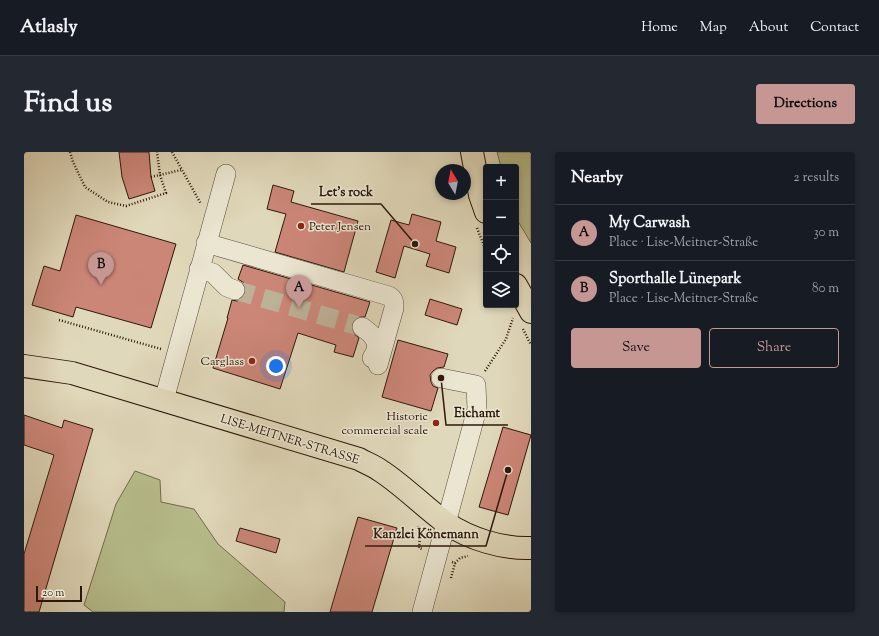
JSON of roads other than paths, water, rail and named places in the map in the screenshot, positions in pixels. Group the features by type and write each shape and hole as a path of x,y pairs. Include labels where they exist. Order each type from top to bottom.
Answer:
{"main road":[{"path":"472,152 483,204"},
{"path":"519,297 523,313"},
{"name":"LISE-MEITNER-STRASSE","path":"24,366 72,373 359,459 381,471 447,523 462,532 485,541 509,547 531,548"}],"street":[{"path":"164,400 226,174"},
{"path":"206,243 392,298 394,308 374,364 376,346 373,334 362,327"},
{"path":"199,269 212,273 227,287 235,290"},
{"path":"422,612 477,409 476,385 441,378"}],"tunnel":[{"path":"235,290 362,327"}],"place":[{"name":"Peter Jensen","path":"301,226"},
{"name":"Let’s rock","path":"415,244"},
{"name":"Sporthalle Lünepark","path":"101,285"},
{"name":"My Carwash","path":"299,308"},
{"name":"Carglass","path":"252,361"},
{"name":"Eichamt","path":"441,378"},
{"name":"Historic commercial scale","path":"436,423"},
{"name":"Kanzlei Könemann","path":"508,470"}]}
